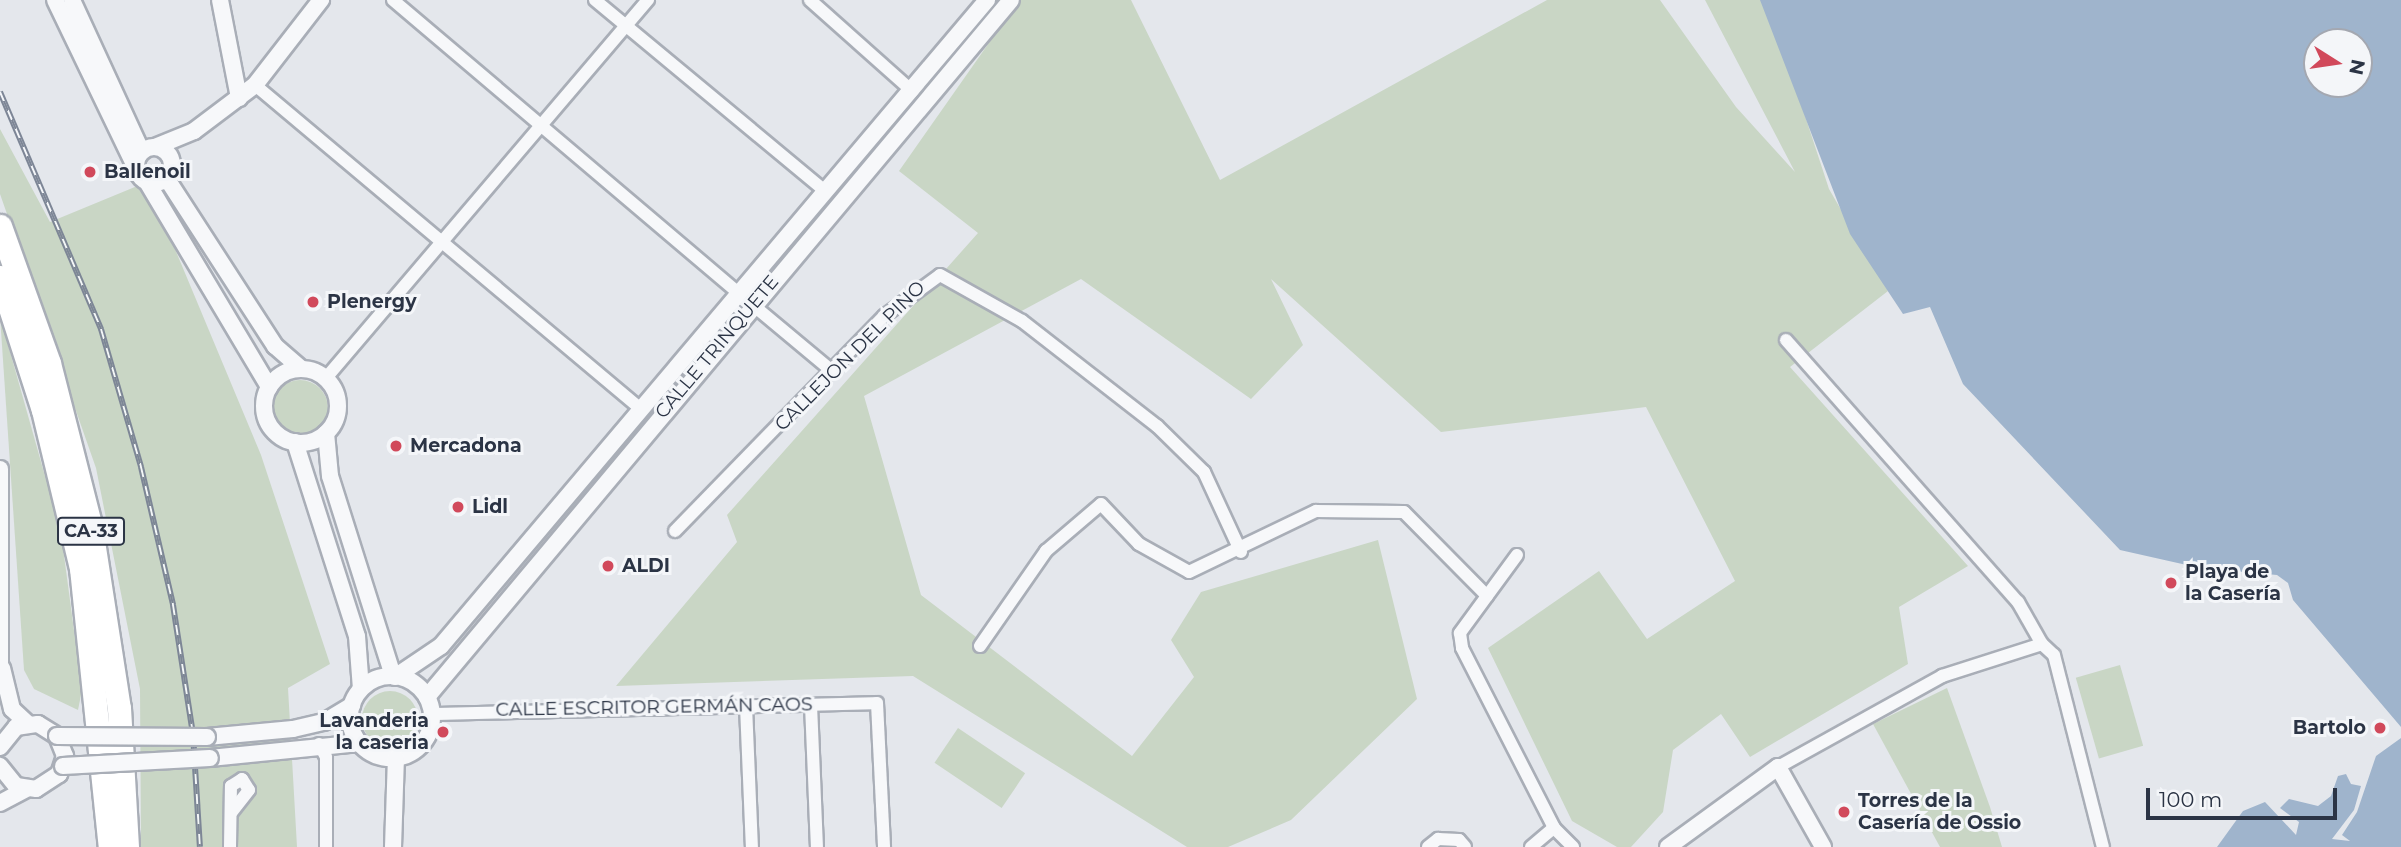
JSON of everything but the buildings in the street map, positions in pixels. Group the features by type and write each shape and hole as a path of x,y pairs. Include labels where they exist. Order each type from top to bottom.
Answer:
{"highway":[{"name":"CA-33","path":"0,226 49,363 93,540 119,708 127,847"},
{"name":"CA-33","path":"0,277 43,410 81,568 110,847"}],"street":[{"path":"0,469 1,672 12,709 27,723 57,736 207,737 293,729 324,722 352,705 361,689 358,636 295,442 267,421 269,387 147,182 136,168 55,0"},
{"path":"72,0 148,149"},
{"path":"220,0 239,98"},
{"path":"136,168 148,149 194,131 255,85 321,0"},
{"path":"393,0 739,293"},
{"path":"595,0 825,191"},
{"path":"326,379 538,124 648,0"},
{"path":"810,0 912,91"},
{"name":"CALLE TRINQUETE","path":"394,677 441,646 987,0"},
{"name":"CALLE TRINQUETE","path":"427,697 1011,0"},
{"path":"255,85 642,410"},
{"path":"147,182 170,173 194,131"},
{"path":"0,803 26,789 45,787 63,766 210,758 318,744 359,743 379,757 396,758 426,738 432,714 427,697 394,677 330,476 326,433 338,412 326,379 300,368 275,346 170,173 166,151 148,149"},
{"name":"CALLEJON DEL PINO","path":"675,531 919,285 946,276 1022,321 1157,426 1204,472 1241,552"},
{"path":"753,305 833,372"},
{"path":"1786,340 2018,602 2042,644 2054,655 2104,847"},
{"path":"269,387 300,368"},
{"path":"295,442 326,433"},
{"path":"980,646 1046,551 1101,504 1139,544 1189,572 1241,552 1316,512 1404,512 1487,596"},
{"path":"1517,555 1460,633 1462,648 1554,828 1573,847"},
{"path":"1670,847 1778,767 1942,676 2042,644"},
{"path":"361,689 394,677"},
{"name":"CALLE ESCRITOR GERMÁN CAOS","path":"432,714 877,703 884,847"},
{"path":"352,705 359,743"},
{"path":"811,705 817,847"},
{"path":"746,706 752,847"},
{"path":"0,747 8,733 27,723"},
{"path":"57,736 63,766"},
{"path":"318,744 326,757 326,847"},
{"path":"393,847 396,758"},
{"path":"1778,767 1823,847"},
{"path":"1,771 26,789"},
{"path":"230,847 232,812"},
{"path":"1531,847 1554,828"},
{"path":"1428,847 1438,839 1459,840 1465,847"}],"green space":[{"path":"1019,0 1131,0 1220,180 1547,0 1660,0 1736,107 1795,172 1705,0 1767,0 1829,189 1888,291 1790,367 1968,566 1899,607 1908,664 1750,757 1721,714 1673,750 1663,812 1631,847 1617,847 1572,821 1488,648 1599,571 1647,639 1735,581 1646,407 1441,432 1271,279 1303,345 1251,399 1081,279 864,396 921,595 1132,756 1194,677 1171,640 1201,592 1378,540 1417,699 1291,820 1228,847 1187,847 913,676 616,686 737,542 727,515 978,233 899,171"},
{"path":"0,129 50,222 147,182 261,455 330,664 288,688 297,847 141,847 140,689 96,468 0,194"},
{"path":"0,316 61,533 82,690 78,710 34,689 24,670"},
{"path":"300,380 311,382 320,388 326,397 326,419 320,428 311,434 300,436 289,434 280,428 274,419 272,408 274,397 280,388 289,382"},
{"path":"2120,665 2143,746 2099,758 2076,678"},
{"path":"1947,688 2002,847 1940,847 1873,724"},
{"path":"385,691 395,691 410,699 416,708 416,730 410,739 395,747 385,747 367,735 362,724 362,714 374,696"},
{"path":"958,728 1025,773 1002,808 935,763"}],"water":[{"path":"1760,0 2401,0 2401,727 2293,600 2288,583 2277,575 2200,568 2120,550 1963,384 1930,307 1903,314 1850,234"},
{"path":"2401,738 2401,847 2217,847 2243,811 2265,802 2296,835 2299,822 2280,808 2289,799 2318,806 2331,796 2338,776 2346,774 2351,784 2361,786 2354,810 2332,839 2350,841 2342,835 2357,812 2376,756"}],"railway":[{"path":"0,92 101,329 141,467 173,605 193,734 200,847"}],"place":[{"name":"Ballenoil","path":"90,172"},
{"name":"Plenergy","path":"313,302"},
{"name":"Mercadona","path":"396,446"},
{"name":"Lidl","path":"458,507"},
{"name":"ALDI","path":"608,566"},
{"name":"Playa de la Casería","path":"2171,583"},
{"name":"Bartolo","path":"2380,728"},
{"name":"Lavanderia la caseria","path":"443,732"},
{"name":"Torres de la Casería de Ossio","path":"1844,812"}]}
